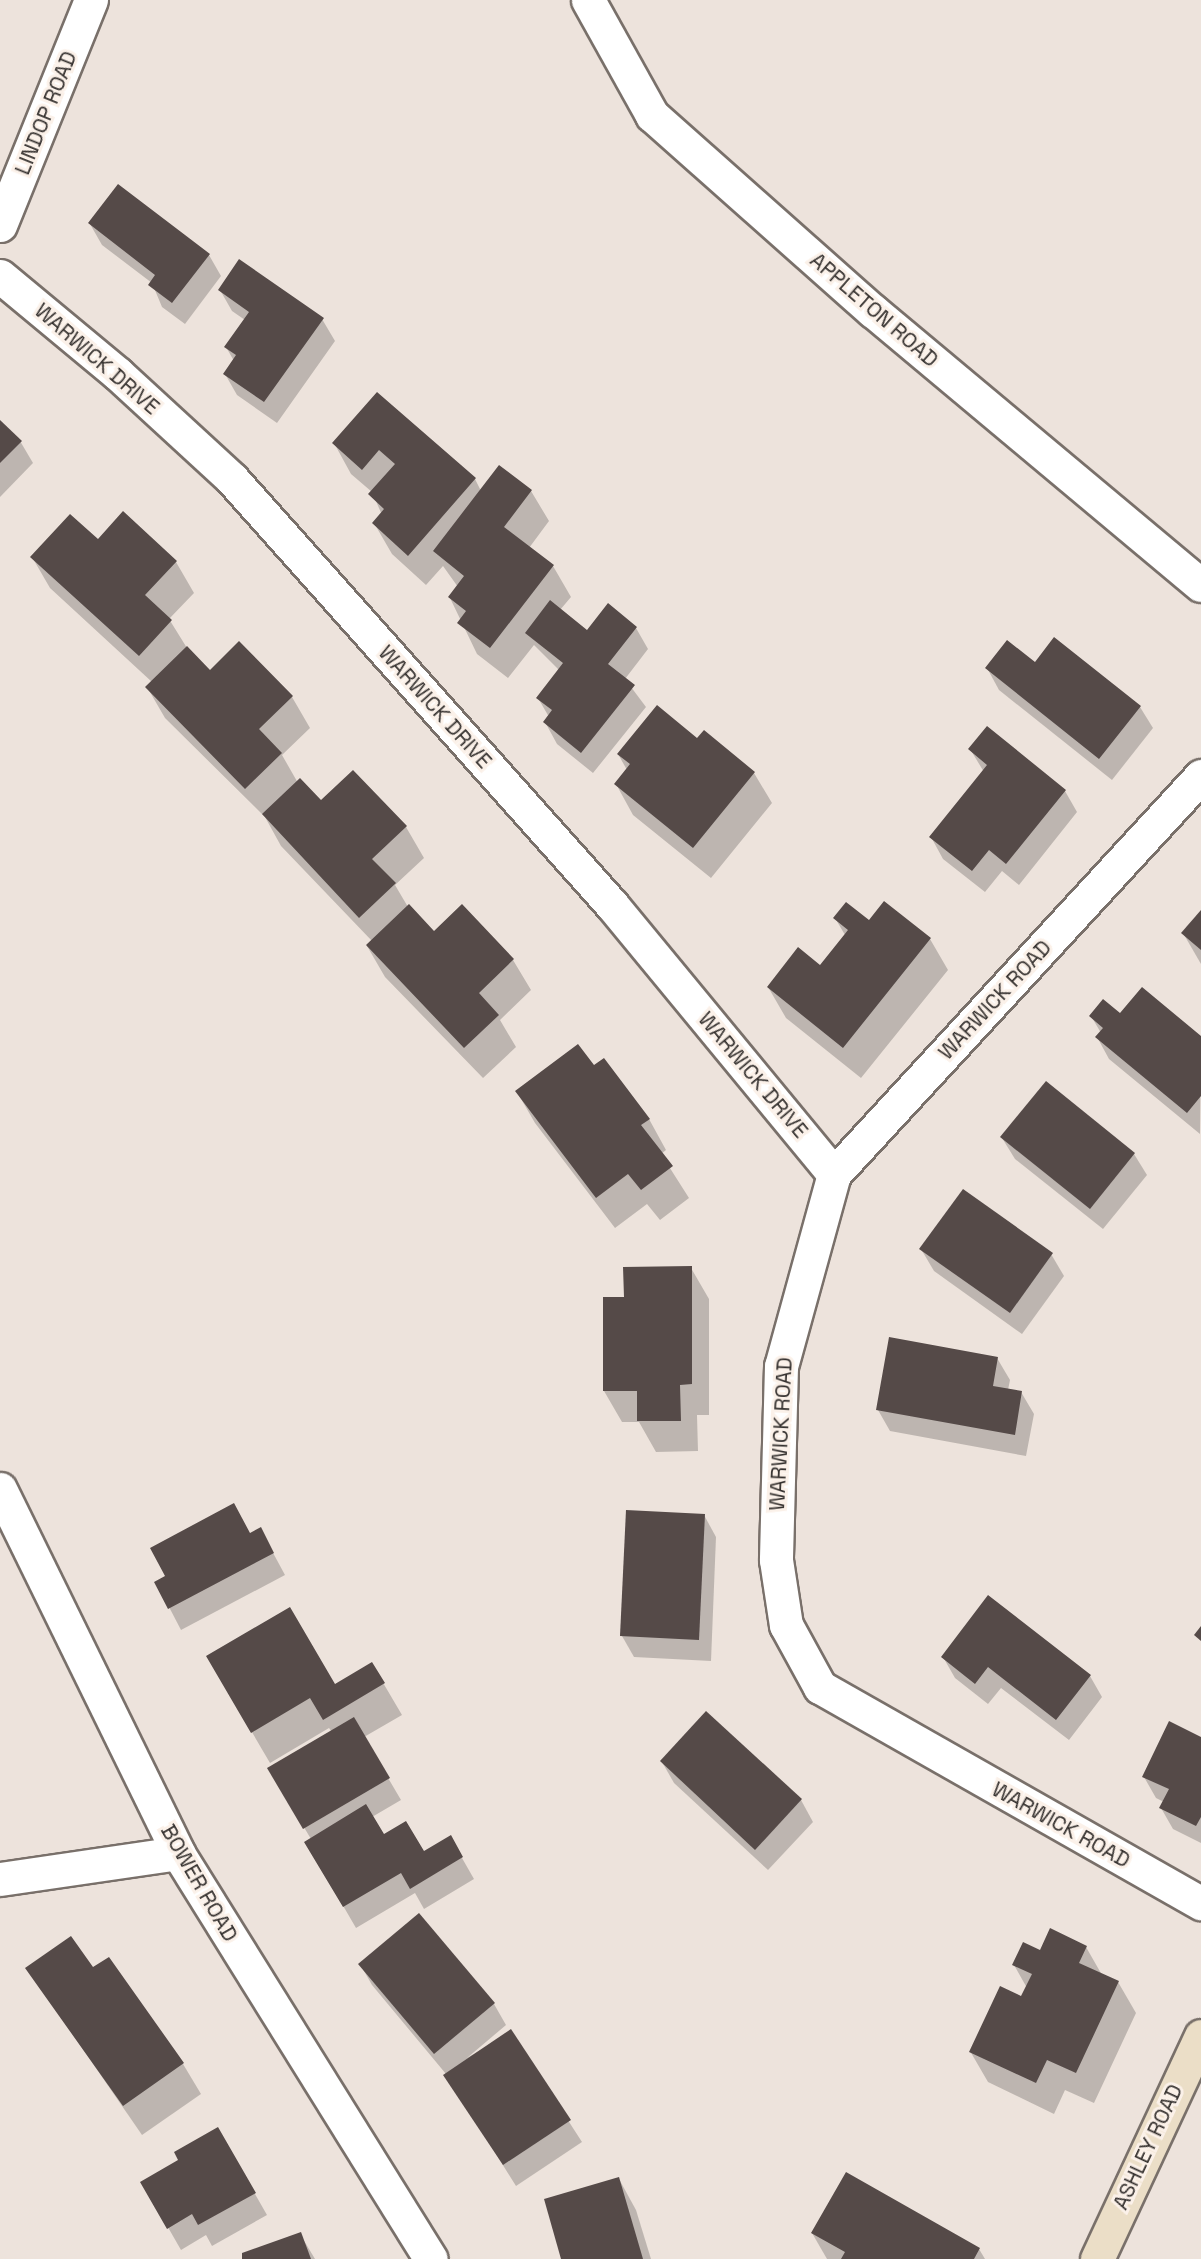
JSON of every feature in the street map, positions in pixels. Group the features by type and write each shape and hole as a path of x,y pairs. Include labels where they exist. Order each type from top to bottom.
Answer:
{"main road":[{"name":"ASHLEY ROAD","path":"1097,2259 1201,2036"}],"street":[{"name":"LINDOP ROAD","path":"0,225 91,0"},
{"name":"APPLETON ROAD","path":"588,0 652,115 873,311 1201,585"},
{"name":"WARWICK DRIVE","path":"0,276 118,374 232,479 604,896 834,1174"},
{"name":"WARWICK ROAD","path":"1201,776 834,1174 781,1366 776,1560 786,1625 820,1687 1201,1903"},
{"name":"BOWER ROAD","path":"0,1489 178,1853 431,2259"},
{"path":"0,1879 178,1853"}],"building":[{"path":"118,184 210,254 172,303 148,285 155,275 88,223"},
{"path":"239,259 324,318 264,402 223,374 236,355 224,347 249,312 218,290"},
{"path":"377,392 476,478 408,556 372,523 384,509 368,494 395,464 379,450 362,470 332,443"},
{"path":"0,420 22,441 0,463"},
{"path":"499,465 532,490 504,527 554,565 490,648 457,623 466,611 448,597 464,576 433,551"},
{"path":"123,511 177,561 145,595 172,620 139,656 30,557 70,514 98,539"},
{"path":"550,600 587,630 608,603 637,627 608,664 635,685 581,753 543,722 552,710 536,698 563,663 525,633"},
{"path":"1054,637 1141,706 1099,759 985,668 1007,640 1035,662"},
{"path":"239,641 293,696 259,729 282,753 245,789 145,687 187,646 210,670"},
{"path":"657,705 697,738 704,730 755,772 693,848 614,784 630,764 617,754"},
{"path":"987,726 1066,790 1006,864 989,850 972,871 929,837 987,765 968,749"},
{"path":"353,770 407,826 372,859 396,883 359,918 262,814 300,778 321,800"},
{"path":"884,901 931,938 843,1048 767,987 798,947 820,965 848,930 833,918 846,902 869,920"},
{"path":"409,904 434,931 462,904 514,959 479,993 499,1015 464,1048 366,945"},
{"path":"1201,910 1201,950 1181,933"},
{"path":"1142,987 1201,1036 1201,1096 1187,1113 1095,1037 1103,1028 1089,1016 1103,999 1120,1013"},
{"path":"578,1044 594,1065 604,1058 650,1119 641,1125 673,1166 641,1190 628,1174 596,1198 515,1091"},
{"path":"1046,1081 1135,1153 1090,1209 1000,1137"},
{"path":"963,1189 1053,1253 1010,1313 919,1249"},
{"path":"692,1266 692,1384 680,1385 681,1421 637,1421 637,1391 603,1391 603,1297 624,1297 623,1267"},
{"path":"889,1337 998,1357 993,1386 1022,1391 1015,1435 876,1410"},
{"path":"234,1503 250,1533 261,1527 274,1553 168,1609 154,1582 165,1576 150,1548"},
{"path":"626,1510 705,1514 699,1640 620,1636"},
{"path":"988,1595 1091,1675 1056,1720 988,1667 975,1684 941,1657"},
{"path":"290,1607 335,1684 372,1662 385,1683 323,1720 310,1698 251,1733 206,1656"},
{"path":"1201,1626 1201,1641 1194,1635"},
{"path":"706,1711 802,1799 755,1850 660,1761"},
{"path":"354,1717 390,1778 303,1829 267,1768"},
{"path":"1169,1721 1201,1737 1201,1817 1196,1826 1159,1808 1169,1789 1142,1777"},
{"path":"366,1804 384,1834 406,1821 424,1851 451,1835 463,1857 410,1889 401,1873 343,1907 304,1842"},
{"path":"419,1913 495,2003 434,2054 358,1964"},
{"path":"1050,1928 1087,1946 1079,1963 1119,1981 1076,2073 1047,2060 1036,2083 969,2052 1000,1986 1021,1996 1032,1974 1012,1965 1023,1942 1040,1950"},
{"path":"71,1936 93,1967 109,1957 184,2063 123,2106 25,1968"},
{"path":"511,2029 571,2120 503,2165 443,2075"},
{"path":"218,2127 256,2193 198,2225 192,2214 167,2229 140,2182 178,2160 174,2152"},
{"path":"846,2172 980,2248 974,2259 841,2259 845,2252 811,2233"},
{"path":"619,2177 643,2259 561,2259 544,2199"},
{"path":"301,2232 311,2259 242,2259 242,2253"}]}
